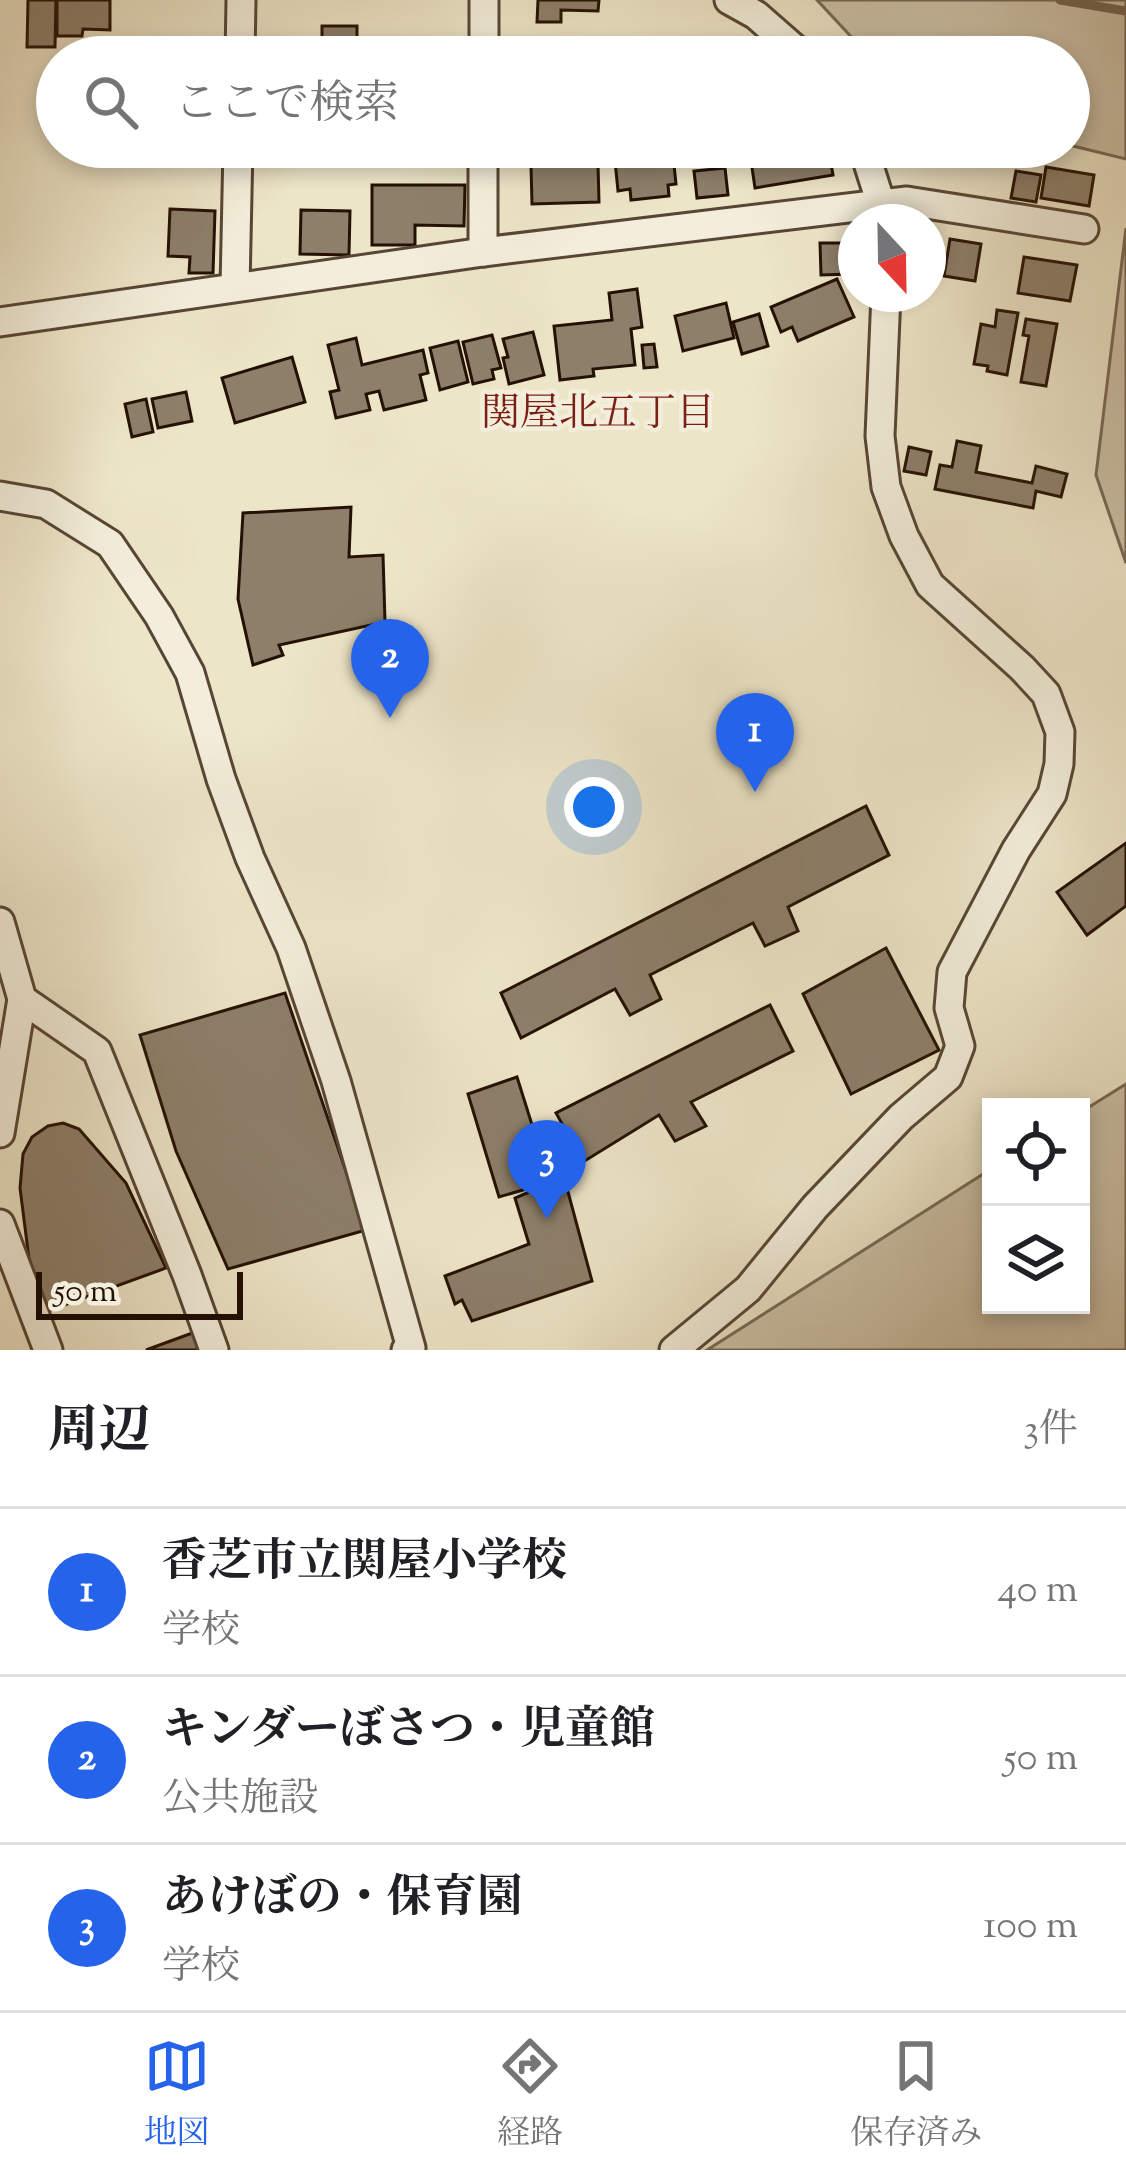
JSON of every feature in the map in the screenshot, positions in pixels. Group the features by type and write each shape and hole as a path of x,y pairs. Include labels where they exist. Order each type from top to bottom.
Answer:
{"street":[{"path":"240,36 241,0"},
{"path":"484,0 484,36"},
{"path":"729,0 780,36"},
{"path":"235,287 238,168"},
{"path":"483,168 483,252"},
{"path":"869,168 879,204"},
{"path":"946,207 1084,229"},
{"path":"0,322 483,252 838,217"},
{"path":"674,1350 748,1288 815,1207 948,1077 960,1046 949,1008 952,972 1016,850 1052,794 1059,764 1060,732 1046,694 930,585 904,536 886,487 880,436 885,312"},
{"path":"0,496 46,504 110,544 190,674 221,779 291,948 336,1081 411,1348 406,1350"},
{"path":"0,922 22,1000 0,1133"},
{"path":"22,1000 97,1051 214,1350"},
{"path":"0,1224 48,1350"}],"shaded area":[{"path":"817,0 1126,0 1126,159 1090,150 1090,36 850,36"},
{"path":"1126,228 1126,563 1096,475"},
{"path":"1126,1084 1126,1350 707,1350 982,1175 982,1314 1090,1314 1090,1106"}],"building":[{"path":"28,0 56,0 55,36 36,36 36,47 27,47"},
{"path":"57,0 110,0 110,30 83,29 82,36 57,36"},
{"path":"538,0 599,0 598,11 561,10 561,22 537,22"},
{"path":"322,26 357,26 357,36 322,36"},
{"path":"531,168 598,168 599,202 532,204"},
{"path":"616,168 674,168 676,184 668,185 669,196 631,200 630,189 618,191"},
{"path":"725,168 728,195 697,198 694,171"},
{"path":"752,168 832,168 833,175 755,188"},
{"path":"1046,168 1094,175 1089,206 1041,198"},
{"path":"1016,171 1041,175 1036,202 1011,198"},
{"path":"372,185 465,185 464,226 415,225 415,245 372,245"},
{"path":"170,209 215,211 213,273 189,273 190,257 168,256"},
{"path":"301,210 350,211 349,255 300,254"},
{"path":"950,239 981,244 975,281 946,276"},
{"path":"820,243 838,243 838,274 821,275"},
{"path":"1024,257 1077,265 1070,301 1018,293"},
{"path":"837,279 838,312 852,312 854,317 798,341 792,327 781,332 771,307"},
{"path":"637,289 642,327 631,329 635,365 593,369 594,376 560,380 554,326 612,320 609,293"},
{"path":"726,303 734,338 683,351 675,316"},
{"path":"997,310 1018,313 1007,375 974,364 981,324 995,327"},
{"path":"759,314 768,346 742,354 733,322"},
{"path":"1026,319 1057,324 1046,386 1021,382 1029,336 1023,335"},
{"path":"533,332 544,375 509,384 503,339"},
{"path":"492,335 501,368 492,370 494,379 473,384 463,342"},
{"path":"356,338 362,365 423,350 428,373 420,375 426,400 384,410 379,391 366,394 370,410 336,418 330,392 339,390 328,345"},
{"path":"458,341 468,382 440,390 430,348"},
{"path":"654,344 657,367 644,368 642,345"},
{"path":"292,357 305,402 235,423 222,378"},
{"path":"186,392 192,421 158,428 152,399"},
{"path":"146,399 153,432 132,437 125,404"},
{"path":"957,441 981,446 976,472 1032,483 1036,466 1067,474 1061,497 1036,491 1033,508 935,489 940,465 952,467"},
{"path":"909,447 931,452 926,475 904,471"},
{"path":"351,507 349,557 383,555 385,622 279,645 283,655 253,665 238,599 243,513"},
{"path":"866,806 889,855 788,907 798,931 765,946 753,923 650,975 661,999 630,1015 615,989 521,1038 501,993"},
{"path":"1126,843 1126,906 1087,935 1057,892"},
{"path":"886,948 939,1050 851,1094 803,994"},
{"path":"285,993 366,1230 228,1269 176,1151 140,1035"},
{"path":"770,1005 793,1051 691,1102 706,1126 675,1141 659,1115 583,1162 556,1113"},
{"path":"517,1077 550,1182 499,1197 468,1094"},
{"path":"63,1123 79,1129 126,1183 166,1268 45,1312 29,1259 20,1188 23,1154 32,1137"},
{"path":"564,1177 592,1281 472,1321 462,1300 455,1304 445,1276 529,1244 515,1198"},
{"path":"195,1332 201,1350 146,1350"}],"waterway":[{"path":"1060,0 1126,11"}],"place":[{"name":"キンダーぼさつ・児童館","path":"390,718"},
{"name":"香芝市立関屋小学校","path":"755,792"},
{"name":"あけぼの・保育園","path":"547,1219"}],"district":[{"name":"関屋北五丁目","path":"598,416"}]}
